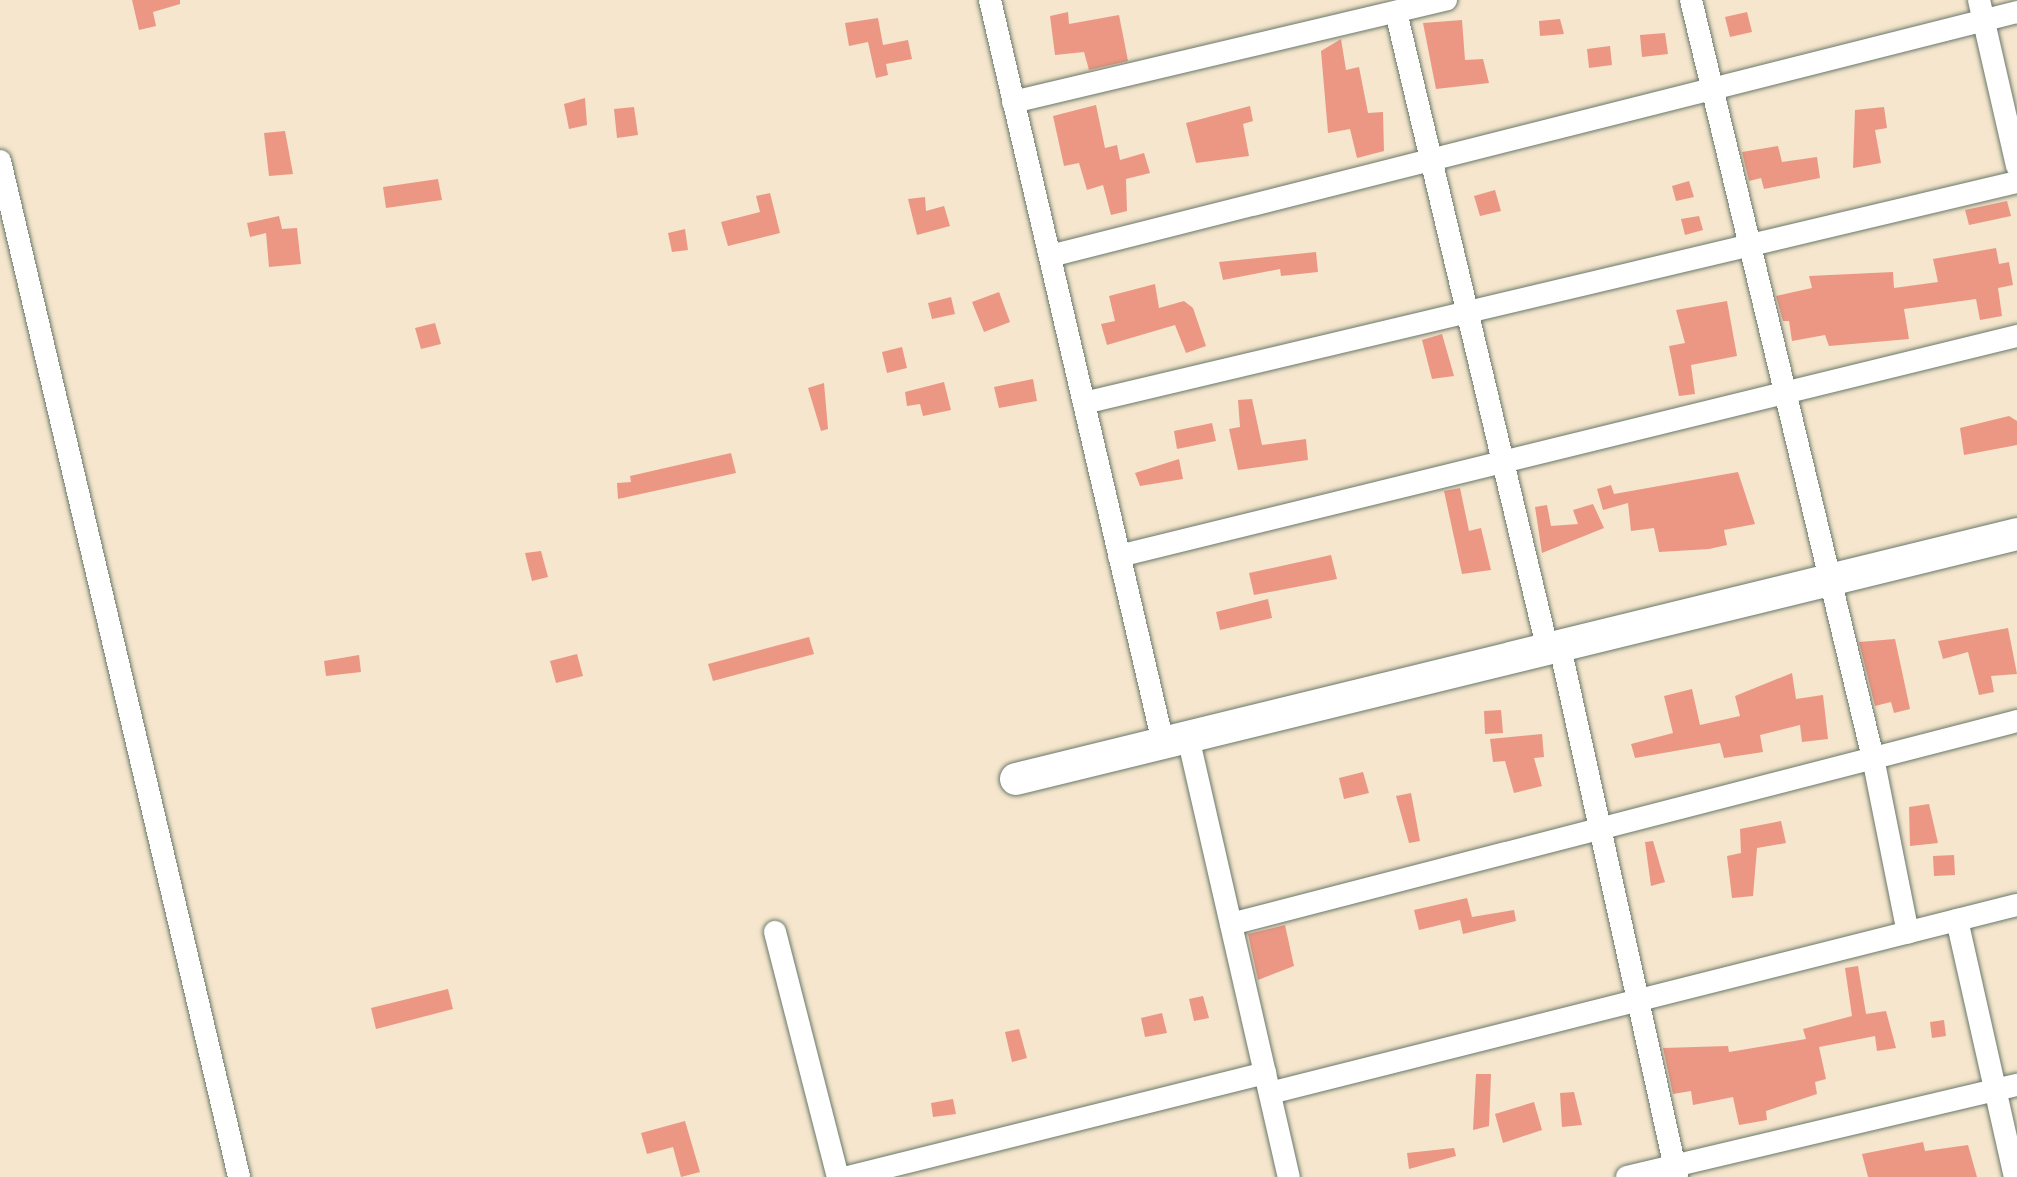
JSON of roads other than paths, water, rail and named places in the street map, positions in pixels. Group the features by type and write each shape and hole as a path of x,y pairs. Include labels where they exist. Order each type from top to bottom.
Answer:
{"street":[{"path":"990,0 1119,556 1231,924 1289,1177"},
{"path":"1013,102 1356,10 1396,12 1446,0"},
{"path":"1691,0 1747,246 1786,393 1873,758 1908,933"},
{"path":"1050,256 1710,89 1982,10 2017,12"},
{"path":"1982,10 2017,166"},
{"path":"1396,12 1501,462 1601,828 1676,1171"},
{"path":"0,161 239,1177"},
{"path":"1084,403 2017,182"},
{"path":"1119,556 2017,336"},
{"path":"1016,779 2017,534"},
{"path":"1231,924 2017,721"},
{"path":"848,1177 1640,1000 2017,905"},
{"path":"1957,920 2006,1087 2015,1177"},
{"path":"775,932 838,1177"},
{"path":"1627,1177 1676,1171 2006,1087"}]}
